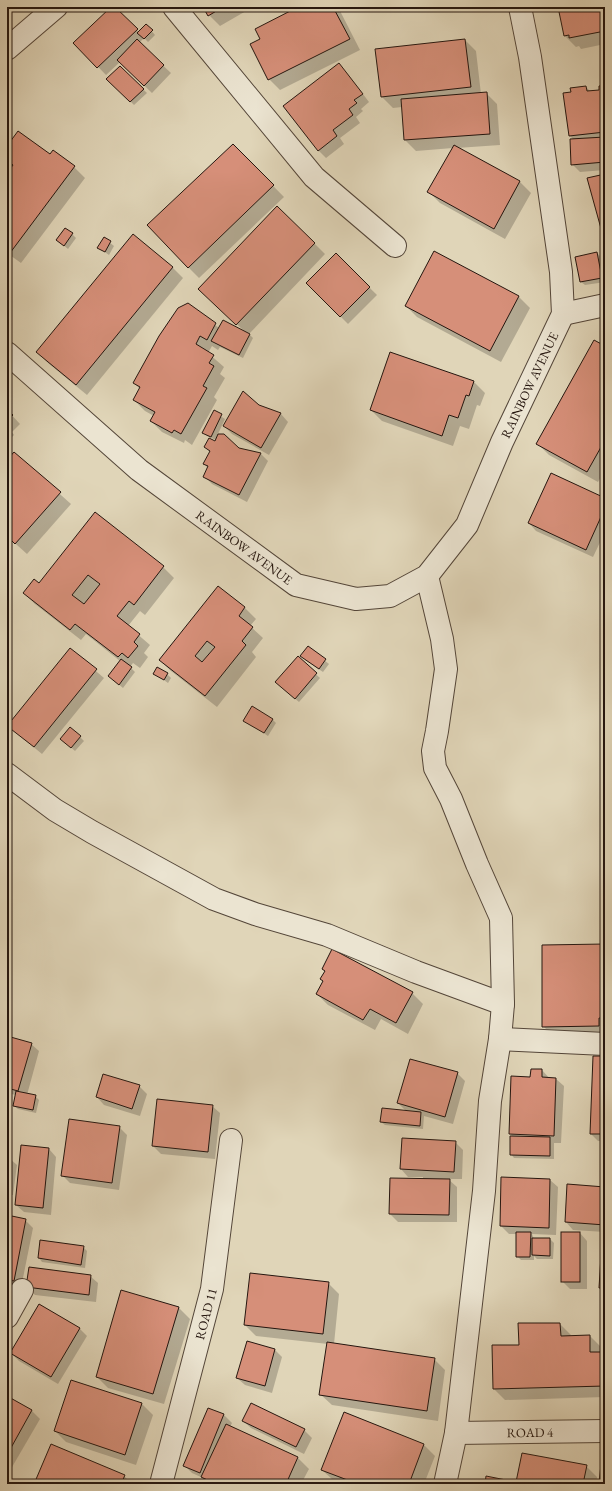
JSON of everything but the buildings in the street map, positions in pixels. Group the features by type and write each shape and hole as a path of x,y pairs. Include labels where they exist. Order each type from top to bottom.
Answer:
{"street":[{"path":"7,49 56,7"},
{"path":"174,7 314,177 394,246"},
{"path":"520,7 531,64 562,272 563,314 605,305"},
{"name":"RAINBOW AVENUE","path":"7,353 139,470 296,585 356,599 390,596 427,576 467,524 502,442 563,314"},
{"path":"427,576 442,639 446,669 433,751 435,768 451,799 477,864 501,918 503,1004 500,1039 490,1101 484,1191 456,1433 445,1484"},
{"path":"7,774 55,810 214,899 256,914 327,935 416,972 503,1004"},
{"path":"500,1039 605,1044"},
{"name":"ROAD 11","path":"161,1484 212,1289 231,1140"},
{"path":"7,1317 22,1290"},
{"name":"ROAD 4","path":"456,1433 605,1431"}]}
